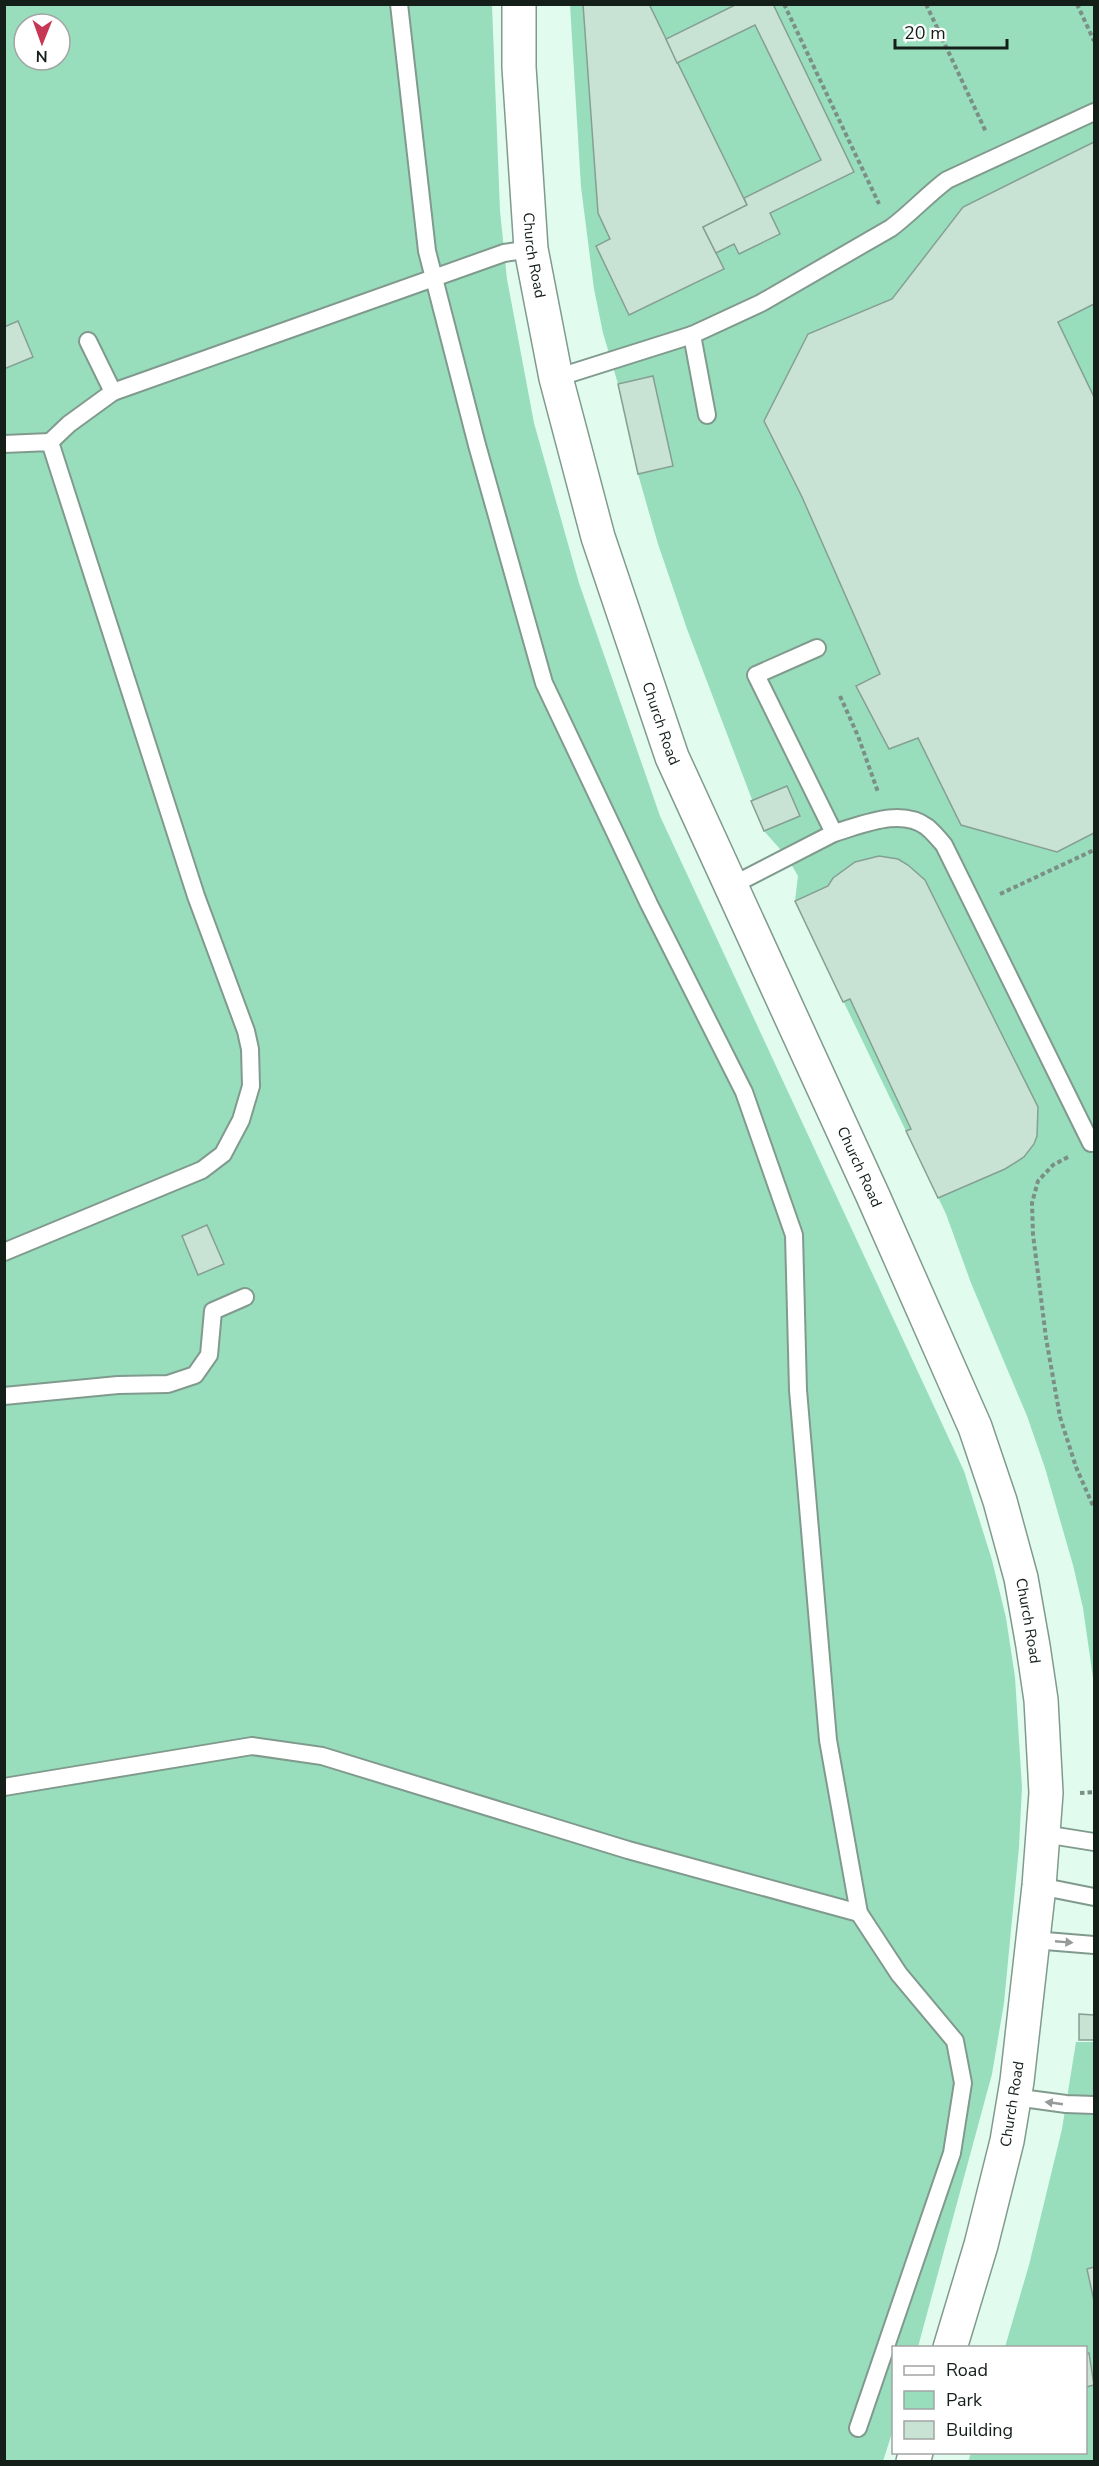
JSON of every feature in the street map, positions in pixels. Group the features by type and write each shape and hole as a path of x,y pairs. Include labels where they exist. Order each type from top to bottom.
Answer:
{"street":[{"name":"Church Road","path":"519,4 519,67 531,249 556,378 598,537 624,619 672,757 878,1206 975,1427 1021,1578 1041,1700 1046,1771 1044,1834 1007,2141 984,2234 951,2346"}],"lane":[{"path":"399,4 426,239 477,445 544,683 649,904 744,1092 794,1235 798,1390 828,1740 858,1913 898,1974 955,2041 963,2083 952,2153 858,2428"},
{"path":"556,378 692,335 761,303 891,228 909,215 928,194 947,180 1095,112"},
{"path":"4,444 50,442 69,424 113,392 504,253 531,249"},
{"path":"692,335 707,416"},
{"path":"88,341 113,392"},
{"path":"4,1252 202,1170 223,1154 234,1137 247,1102 252,1078 246,1031 196,896 50,442"},
{"path":"817,648 756,675 834,833"},
{"path":"731,886 834,833 887,818 913,819 928,827 944,845 1091,1143"},
{"path":"4,1396 118,1385 168,1384 195,1375 209,1355 213,1311 245,1297"},
{"path":"4,1787 252,1746 322,1756 628,1850 858,1913"},
{"path":"1044,1834 1095,1842"},
{"path":"1039,1886 1095,1897"},
{"path":"1033,1940 1095,1945"},
{"path":"1014,2097 1066,2104 1095,2105"}],"path":[{"path":"784,4 891,228"},
{"path":"926,4 997,157"},
{"path":"1077,4 1095,41"},
{"path":"840,696 858,736 887,818"},
{"path":"975,906 1095,850"},
{"path":"1091,1143 1053,1165 1038,1181 1032,1203 1033,1234 1046,1338 1060,1417 1076,1467 1095,1508"}],"green space":[{"path":"5,5 492,5 500,211 507,279 534,423 579,583 660,816 964,1471 992,1560 1006,1618 1015,1677 1022,1787 1019,1847 1004,2003 992,2074 918,2346 892,2346 892,2433 883,2461 5,2462"},
{"path":"570,5 1094,5 1094,1685 1083,1608 1073,1565 1045,1468 1027,1416 971,1283 946,1214 795,901 798,876 787,857 764,831 687,629 658,544 638,474 594,289 581,187"},
{"path":"1076,2042 1094,2042 1094,2461 968,2462 971,2454 1087,2454 1087,2346 1005,2346 1029,2265 1062,2129"}],"building":[{"path":"583,4 649,4 747,205 703,227 724,269 629,315 596,246 610,239 598,213"},
{"path":"737,4 773,4 854,172 770,213 780,234 739,254 734,244 716,253 703,227 747,205 744,198 821,160 755,25 677,63 666,39"},
{"path":"1094,142 1094,304 1058,322 1094,397 1094,833 1057,852 961,825 918,738 889,749 856,686 880,674 802,497 764,421 808,334 892,299 963,207"},
{"path":"18,321 33,357 4,369 4,327"},
{"path":"653,376 673,466 638,474 618,384"},
{"path":"787,786 800,816 764,831 751,801"},
{"path":"879,856 898,859 925,880 1038,1107 1037,1136 1024,1157 1005,1169 938,1198 906,1131 911,1129 850,999 843,1002 795,901 828,886 833,878 855,862"},
{"path":"207,1225 224,1264 198,1275 182,1236"},
{"path":"1079,2014 1094,2015 1094,2040 1079,2040"},
{"path":"1094,2267 1094,2301 1087,2269"},
{"path":"1089,2353 1094,2385 1087,2387 1087,2354"}]}
